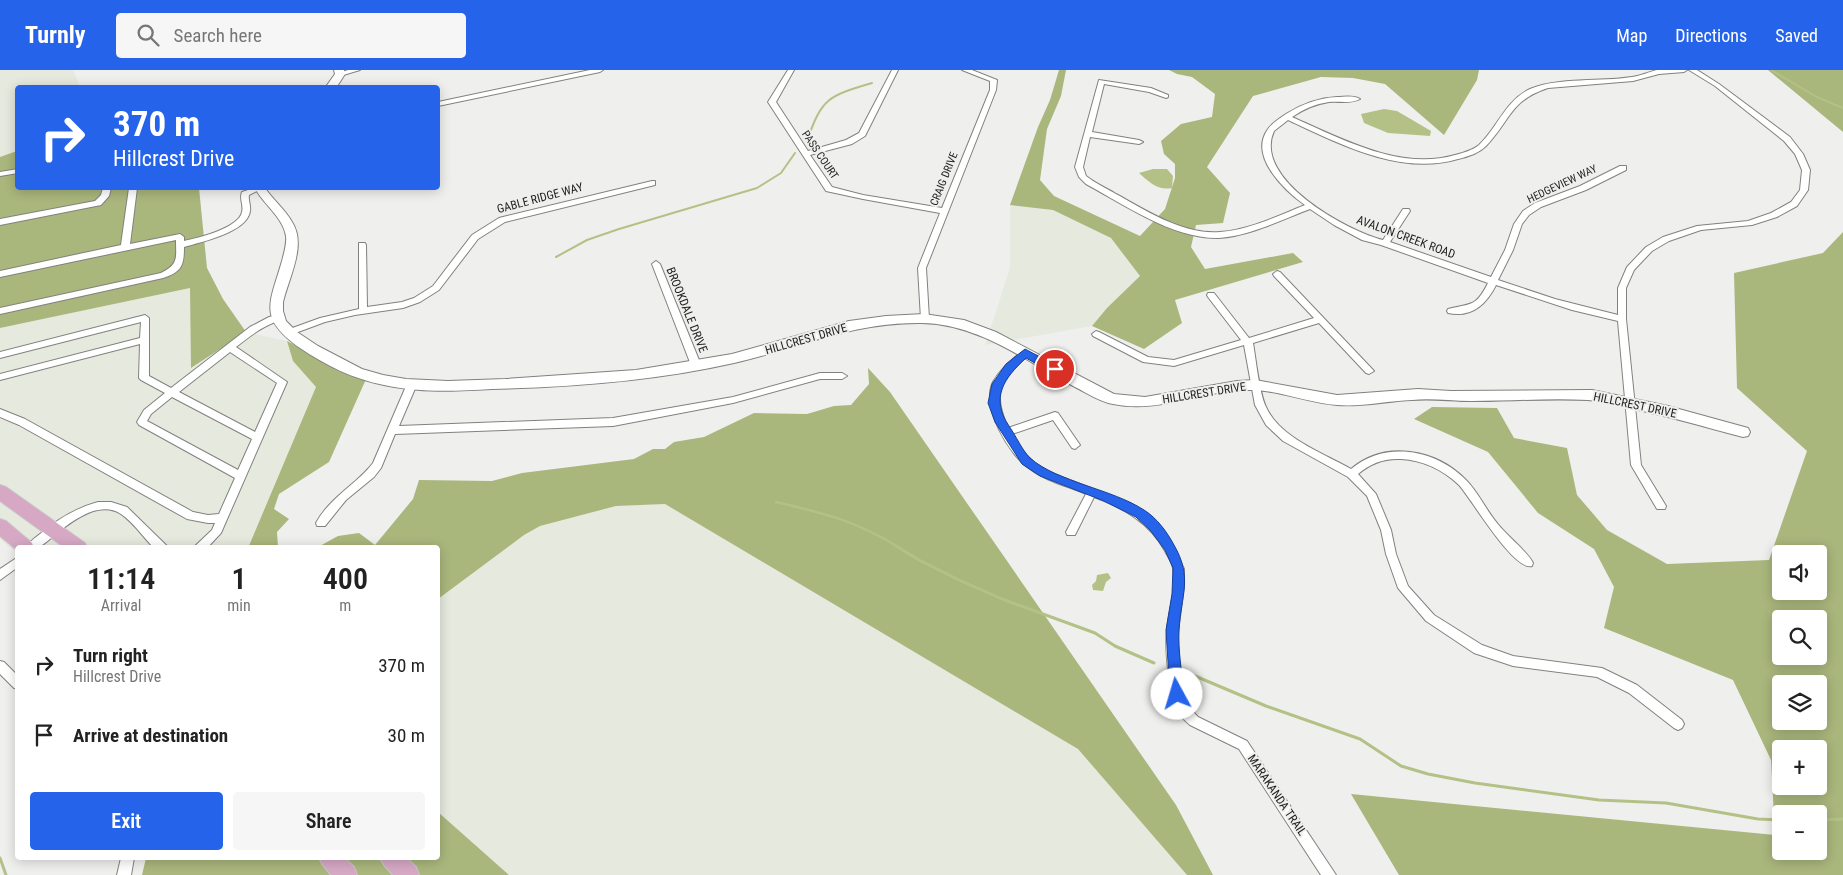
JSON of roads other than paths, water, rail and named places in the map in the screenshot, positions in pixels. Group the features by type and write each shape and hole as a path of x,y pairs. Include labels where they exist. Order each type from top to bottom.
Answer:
{"main road":[{"path":"0,492 75,545"},
{"path":"0,526 22,545"},
{"path":"332,860 346,875"},
{"path":"393,860 408,875"}],"street":[{"path":"332,85 339,72 357,70"},
{"path":"440,104 600,70"},
{"name":"PASS COURT","path":"791,70 772,102 829,189 944,211"},
{"path":"806,154 849,142 862,134 894,70"},
{"name":"CRAIG DRIVE","path":"925,319 922,268 993,90 994,80 965,70"},
{"path":"1287,117 1364,151 1405,160 1434,161 1457,158 1481,148 1515,101 1534,89 1546,86 1633,79 1663,71 1684,70"},
{"path":"1661,506 1636,465 1632,404 1622,320 1622,288 1630,269 1650,249 1666,240 1700,228 1749,223 1774,215 1794,204 1804,190 1806,170 1799,154 1787,139 1717,85 1692,70"},
{"path":"1166,96 1151,90 1101,81 1079,167 1083,177 1166,223 1186,231 1208,235 1228,233 1310,206"},
{"name":"AVALON CREEK ROAD","path":"1356,99 1329,98 1314,101 1270,130 1267,140 1268,157 1273,171 1310,206 1333,222 1365,238 1562,305 1622,320"},
{"path":"1088,134 1139,142"},
{"name":"HEDGEVIEW WAY","path":"1451,311 1464,310 1478,305 1487,294 1509,250 1518,224 1526,213 1538,205 1583,188 1623,168"},
{"path":"0,174 15,172"},
{"name":"GABLE RIDGE WAY","path":"290,332 323,320 363,310 403,305 417,300 436,288 475,237 502,220 652,183"},
{"path":"0,222 98,203 105,196 106,190"},
{"path":"125,247 133,190"},
{"path":"180,245 229,229 241,221 246,214 247,207 244,202 244,194 254,190"},
{"path":"240,476 142,422 147,412 230,347 253,330 272,319 278,318 276,304 290,258 292,237 287,220 265,198 260,190"},
{"path":"1385,244 1406,211"},
{"path":"0,274 180,237 180,262 174,270 164,275 0,311"},
{"path":"362,245 363,310"},
{"name":"BROOKDALE DRIVE","path":"656,264 696,365"},
{"path":"1277,274 1369,371"},
{"path":"1211,295 1248,342 1255,386 1260,405 1269,422 1286,438 1352,474 1371,494 1386,530 1391,554 1403,588 1430,618 1478,649 1513,661 1598,672 1634,689 1678,724"},
{"path":"0,355 145,318 144,378 258,438"},
{"name":"HILLCREST DRIVE","path":"278,318 290,332 310,348 350,371 390,382 412,384 478,385 613,378 696,365 764,351 839,328 873,322 925,319 952,321 968,326 1003,341 1112,399 1128,402 1145,402 1237,386 1255,386 1337,400 1418,394 1451,396 1592,395 1743,432"},
{"path":"1096,334 1146,360 1174,363 1319,320"},
{"path":"0,377 145,340"},
{"path":"203,545 216,533 282,382 230,347"},
{"name":"MARAKANDA TRAIL","path":"1025,353 1010,367 997,384 994,403 1000,422 1026,460 1044,473 1140,514 1155,526 1169,547 1179,568 1178,594 1172,630 1175,678 1181,708 1189,717 1205,728 1243,745 1329,875"},
{"path":"392,430 613,422 733,400 820,376 842,376"},
{"path":"321,523 342,498 374,469 412,384"},
{"path":"0,413 22,422 191,516 208,519 223,518"},
{"path":"1007,432 1055,416 1075,444"},
{"path":"1352,474 1369,461 1391,454 1412,455 1441,465 1463,483 1504,540 1528,563"},
{"path":"1072,532 1092,492"},
{"path":"35,545 83,509 105,505 123,510 158,545"},
{"path":"0,566 15,556"},
{"path":"0,575 15,564"},
{"path":"0,666 15,681"},
{"path":"124,875 128,860"}],"waterway":[{"path":"1771,70 1817,97 1843,108"},
{"path":"807,141 817,115 829,100 846,91 872,83"},
{"path":"556,257 587,240 619,229 757,188 781,173 795,153"},
{"path":"776,502 854,524 898,547"},
{"path":"896,546 959,580 1002,599 1095,633 1115,646 1154,663"},
{"path":"1195,676 1266,706 1360,739 1401,766 1428,774 1475,783 1599,800 1666,803 1758,819 1772,820"},
{"path":"1827,820 1843,819"},
{"path":"0,858 6,875"}]}
